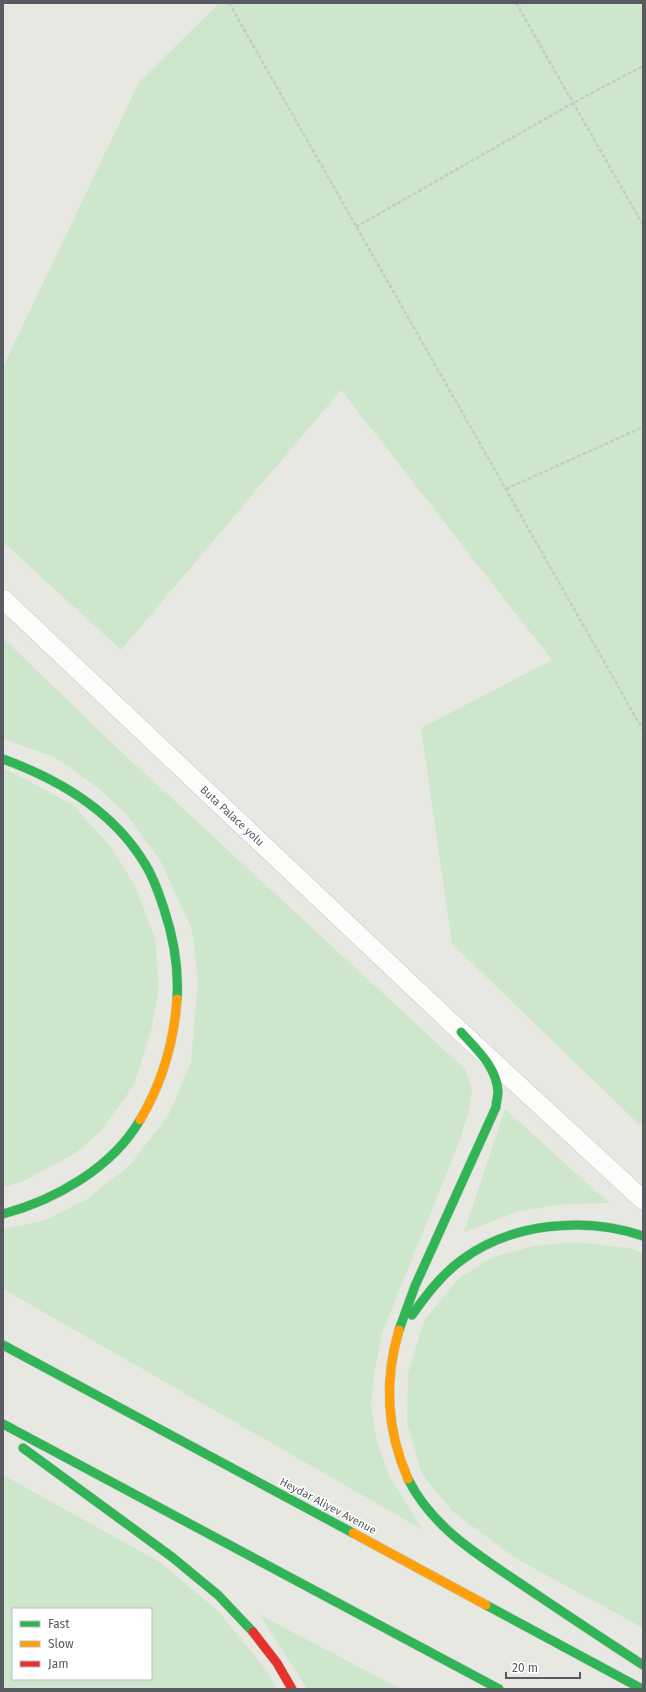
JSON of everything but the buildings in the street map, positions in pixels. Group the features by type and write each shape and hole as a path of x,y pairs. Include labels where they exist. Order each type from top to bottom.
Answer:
{"main road":[{"path":"3,759 25,766 49,778 86,801 114,826 142,859 157,888 171,930 177,967 176,1019 166,1063 151,1100 125,1142 71,1185 35,1204 3,1214"},
{"path":"461,1032 483,1058 495,1076 498,1091 496,1107 416,1282 397,1339 389,1376 389,1401 394,1441 407,1476 421,1500 441,1525 480,1556 643,1665"},
{"path":"397,1339 435,1283 472,1252 499,1238 533,1230 564,1226 595,1226 628,1231 643,1236"},
{"name":"Heydar Aliyev Avenue","path":"3,1345 642,1689"},
{"path":"3,1424 499,1689"},
{"path":"9,1438 176,1559 212,1589 267,1648 292,1689"}],"street":[{"name":"Buta Palace yolu","path":"3,599 461,1032 643,1200"}],"path":[{"path":"229,3 643,730"},
{"path":"516,3 643,225"},
{"path":"356,227 573,103 643,66"},
{"path":"506,490 643,427"}],"green space":[{"path":"219,3 643,3 643,1128 452,944 421,728 552,660 341,390 121,650 3,542 3,367 139,82"},
{"path":"3,638 113,744 465,1069 472,1089 470,1107 460,1140 383,1331 375,1368 371,1404 377,1442 390,1477 423,1530 3,1289 3,1229 46,1220 87,1199 130,1165 169,1114 191,1062 198,980 192,930 160,860 127,815 97,787 54,757 3,739"},
{"path":"3,769 8,770 72,804 111,847 135,886 155,938 159,990 151,1030 134,1085 100,1132 74,1154 22,1182 3,1187"},
{"path":"505,1109 609,1203 567,1204 519,1211 464,1232"},
{"path":"576,1242 630,1248 643,1253 643,1628 515,1558 452,1511 422,1474 407,1423 408,1373 425,1319 459,1278 493,1257 533,1246"},
{"path":"3,1475 160,1562 219,1612 267,1671 277,1689 3,1689"},
{"path":"260,1615 401,1689 307,1689"}],"traffic: fast":[{"path":"3,759 24,767 64,787 101,813 132,845 151,875 168,920 176,965 177,999"},
{"path":"399,1330 415,1286 496,1107 498,1092 494,1074 485,1059 461,1032"},
{"path":"3,1214 42,1200 62,1191 80,1180 114,1153 140,1120"},
{"path":"412,1315 435,1285 455,1265 482,1247 504,1237 550,1226 574,1225 598,1226 643,1236"},
{"path":"3,1345 353,1533"},
{"path":"3,1424 499,1689"},
{"path":"23,1448 172,1557 218,1595 253,1632"},
{"path":"408,1479 418,1497 430,1513 459,1540 491,1564 643,1665"},
{"path":"486,1605 642,1689"}],"traffic: slow":[{"path":"140,1120 155,1092 166,1062 173,1031 177,999"},
{"path":"399,1330 391,1368 390,1405 396,1442 408,1479"},
{"path":"353,1533 486,1605"}],"traffic: jam":[{"path":"253,1632 277,1663 292,1689"}]}
